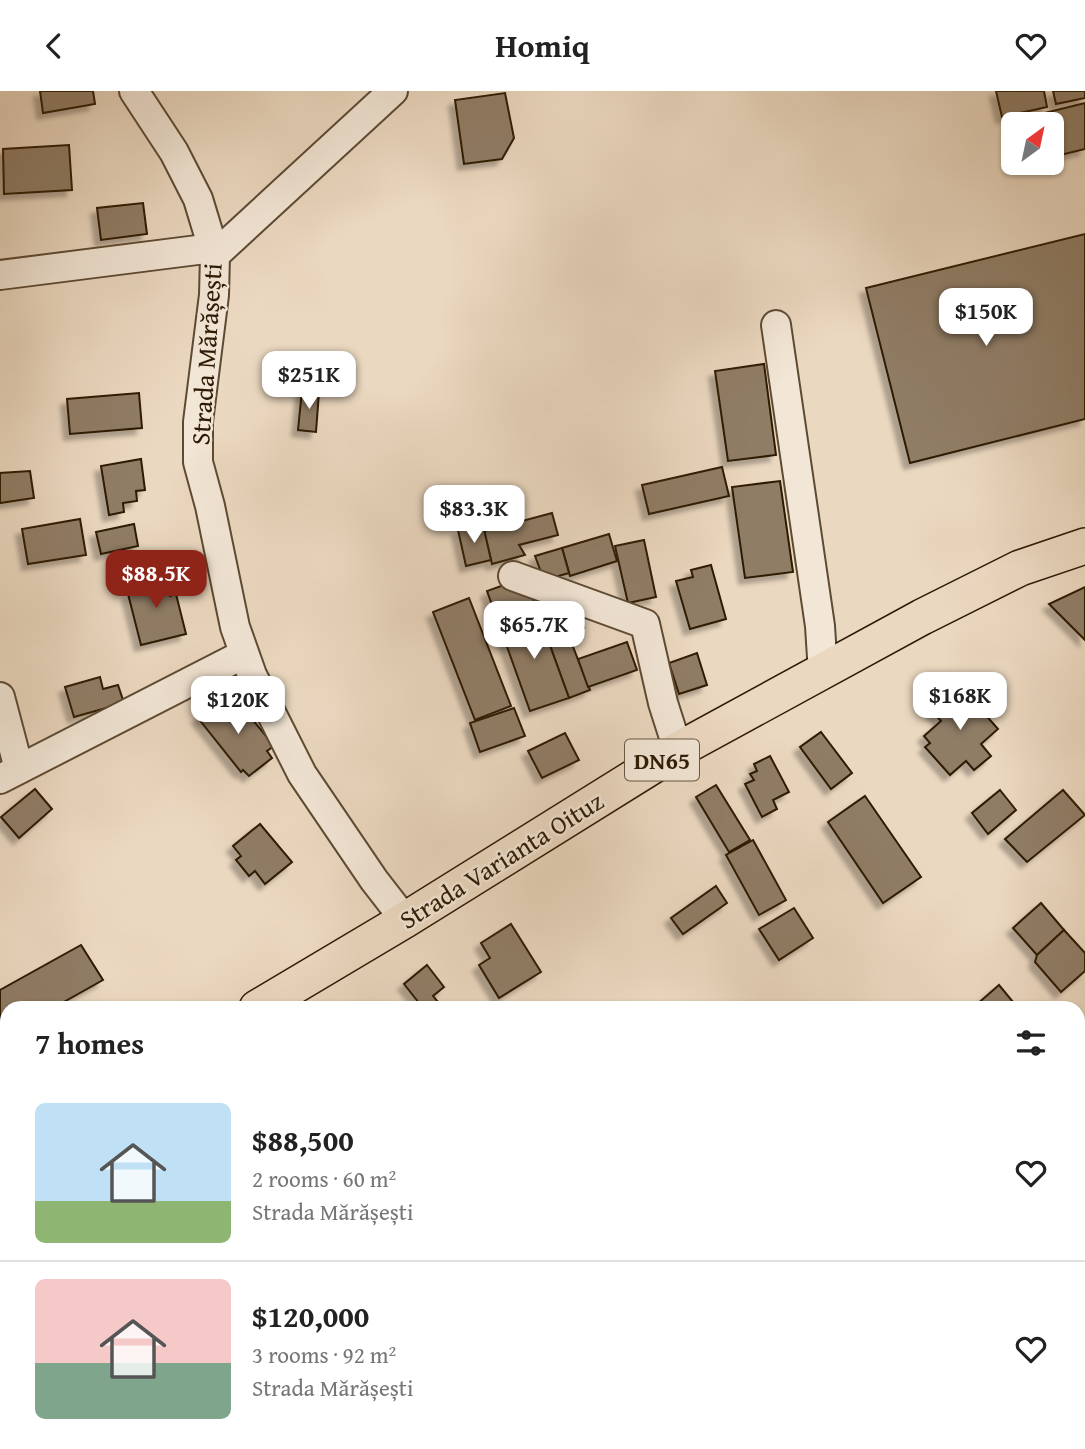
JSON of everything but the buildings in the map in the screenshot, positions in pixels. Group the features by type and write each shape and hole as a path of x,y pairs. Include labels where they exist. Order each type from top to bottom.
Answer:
{"main road":[{"name":"Strada Varianta Oituz","path":"269,1001 405,920 678,750 922,617 1020,568 1085,546"}],"street":[{"name":"Strada Mărășești","path":"134,91 174,152 198,199 214,252 214,295 198,422 198,462 235,627 252,675 302,774 374,880 405,920"},
{"path":"0,275 214,252 393,91"},
{"path":"776,324 820,626 823,673"},
{"path":"513,576 645,624 663,703 678,750"},
{"path":"0,697 9,774 244,654"}]}
